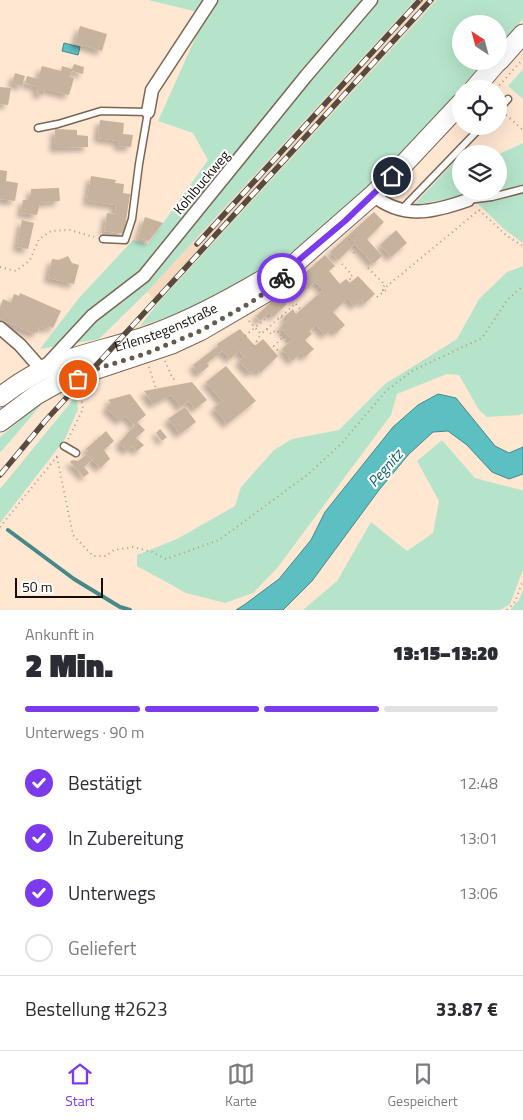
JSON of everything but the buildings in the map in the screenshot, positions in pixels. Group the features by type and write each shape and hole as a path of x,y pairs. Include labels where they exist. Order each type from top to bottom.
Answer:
{"main road":[{"path":"508,51 523,34"},
{"path":"482,80 491,70"},
{"name":"Erlenstegenstraße","path":"0,397 46,378 78,380 126,360 172,344 221,312 276,285 300,259 373,195 452,113"},
{"name":"Erlenstegenstraße","path":"0,422 46,378 75,357 221,312"}],"street":[{"path":"148,112 152,90 211,0"},
{"name":"Kohlbuckweg","path":"46,378 92,316 144,276 306,76 371,0"},
{"path":"373,195 390,206 401,210 441,209 468,200"},
{"path":"3,334 20,344 46,378"}],"lane":[{"path":"38,128 101,111 148,112 132,220 125,240 103,239"},
{"path":"401,210 473,135"},
{"path":"507,193 523,189"},
{"path":"64,446 76,453"}],"path":[{"path":"504,80 523,59"},
{"path":"507,115 523,130"},
{"path":"468,200 507,236 523,246"},
{"path":"368,268 385,285 382,288 383,290 479,210"},
{"path":"0,267 16,271 30,260 39,239 52,230 70,230 103,239"},
{"path":"353,231 356,234 349,240 354,246 354,253"},
{"path":"342,264 352,275 349,278 352,281"},
{"path":"316,286 321,291"},
{"path":"57,457 73,535 93,556 106,556 114,550 133,547 152,552 166,559 184,554 219,540 307,474 341,444 386,391 412,371 482,338 508,299 523,286"},
{"path":"377,297 386,290 386,287"},
{"path":"254,346 261,334 291,308 295,305 301,310"},
{"path":"246,336 271,314"},
{"path":"282,316 284,320 286,319"},
{"path":"246,317 261,334"},
{"path":"267,329 272,334 276,330 288,343"},
{"path":"279,352 274,346 283,337"},
{"path":"164,359 173,379 177,379"},
{"path":"148,364 156,389"},
{"path":"0,527 64,446 83,409 78,380"},
{"path":"507,610 515,602 523,580"}],"shaded area":[{"path":"415,0 437,0 158,303 147,292"}],"green space":[{"path":"148,0 415,0 147,292 99,339 40,349 79,298 133,240 148,244 208,160 193,133 158,121 206,14"},
{"path":"437,0 523,0 523,19 508,36 508,15 452,15 452,70 477,70 468,80 452,80 452,98 376,183 288,256 246,282 198,307 140,326 158,303"},
{"path":"523,69 523,99 508,86"},
{"path":"523,143 523,243 504,229 474,200 507,200 507,150"},
{"path":"452,164 452,198 414,205"},
{"path":"523,266 523,413 520,415 487,417 479,410 459,375 447,374 397,394 391,415 278,567 253,593 225,603 186,593 137,566 137,555 177,539 235,506 241,487 274,450 292,439 339,430 385,384 457,339 479,299 507,272"},
{"path":"76,396 78,409 65,439 0,523 0,489"},
{"path":"47,398 0,453 0,437"},
{"path":"442,440 475,478 523,490 523,570 510,604 500,610 303,610 337,581 371,522 407,551 433,533 439,501 417,461"},
{"path":"523,590 523,610 510,610 519,600"}],"water":[{"path":"64,43 80,47 78,55 62,51"},
{"name":"Pegnitz","path":"438,394 456,398 495,446 509,453 523,447 523,474 509,479 492,472 467,445 448,431 433,432 409,454 379,490 312,581 283,610 236,610 279,579 311,540 325,512 393,427 418,405"}],"waterway":[{"path":"8,530 74,579 120,607 130,610"}],"railway":[{"path":"197,244 420,0"},
{"path":"0,475 46,420 431,0"}],"way so far":[{"path":"78,379 76,375 145,354 200,331 250,303 276,285 282,278"}],"route":[{"path":"282,278 300,259 345,221 392,176"}]}
